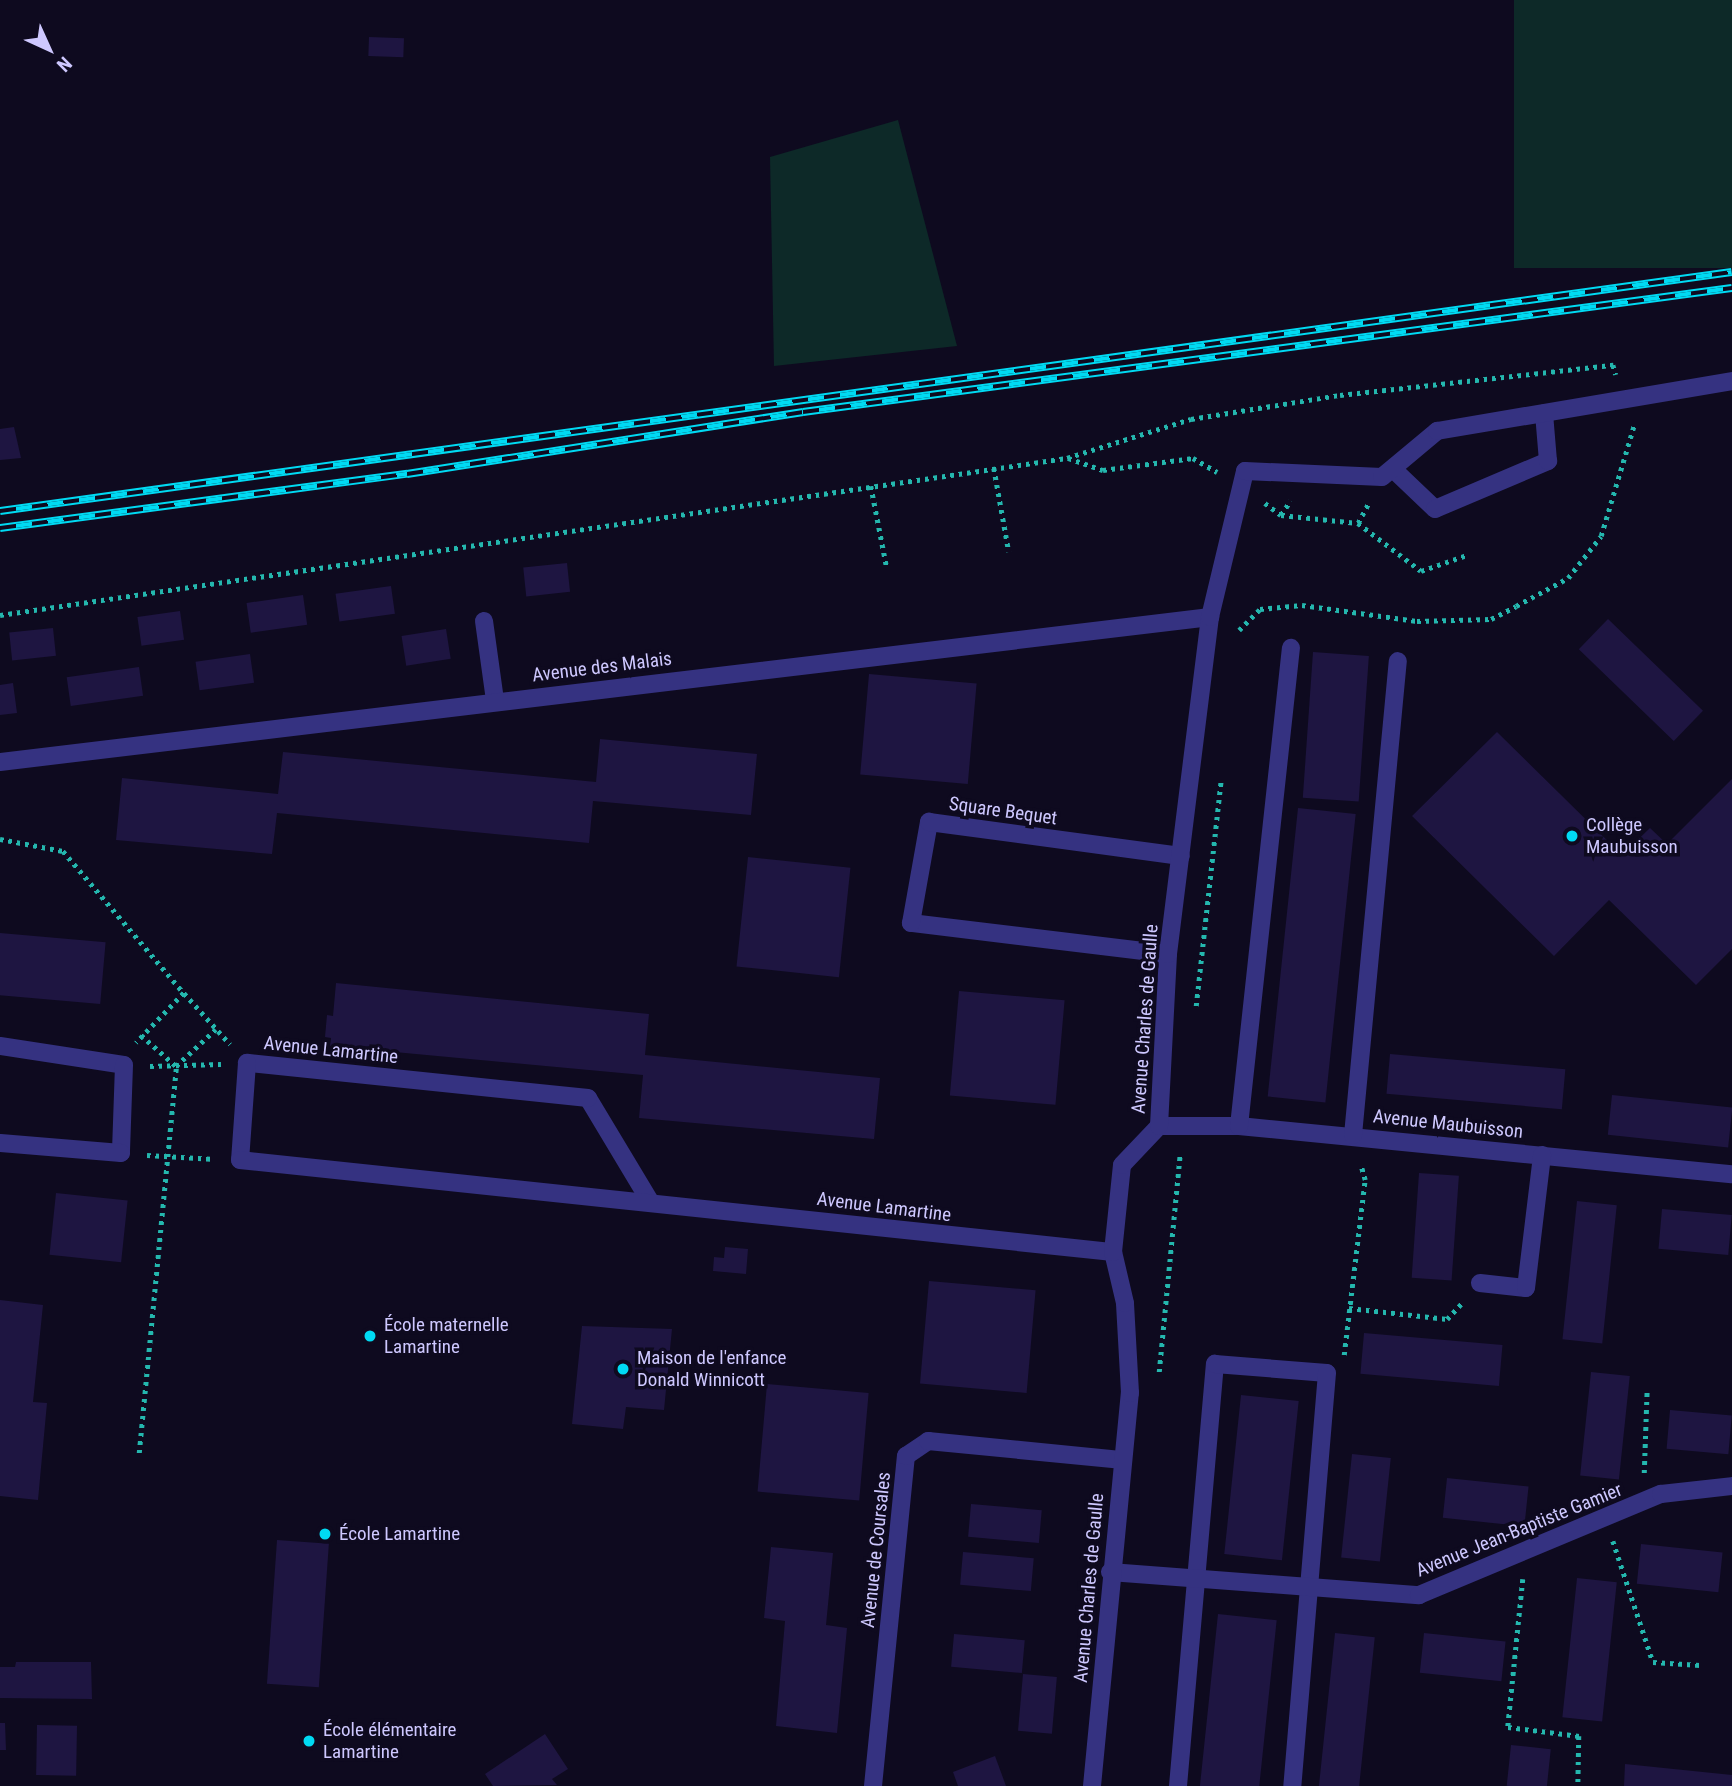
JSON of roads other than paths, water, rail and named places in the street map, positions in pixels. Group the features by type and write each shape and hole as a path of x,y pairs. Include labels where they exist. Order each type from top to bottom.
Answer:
{"street":[{"path":"1544,413 1548,461 1435,509 1393,468 1437,431 1732,381"},
{"name":"Avenue Charles de Gaulle","path":"1092,1786 1110,1572 1130,1393 1125,1303 1113,1252 1122,1165 1159,1126 1168,954 1210,617 1245,471 1382,477 1393,468"},
{"name":"Avenue des Malais","path":"0,762 1210,617"},
{"path":"484,621 495,701"},
{"path":"1239,1126 1291,648"},
{"path":"1353,1135 1398,661"},
{"name":"Square Bequet","path":"1168,954 911,923 929,822 1181,856"},
{"path":"0,1046 124,1065 121,1153 0,1143"},
{"name":"Avenue Lamartine","path":"651,1203 588,1098 247,1063 240,1160 1113,1252"},
{"name":"Avenue Maubuisson","path":"1159,1126 1239,1126 1353,1135 1732,1174"},
{"path":"1480,1283 1526,1288 1542,1154"},
{"path":"1178,1786 1215,1364 1327,1373 1292,1786"},
{"name":"Avenue de Coursales","path":"873,1786 906,1456 928,1441 1123,1460"},
{"name":"Avenue Jean-Baptiste Gamier","path":"1110,1572 1308,1589 1419,1595 1661,1494 1732,1486"}],"railway":[{"path":"0,511 1732,272"},
{"path":"0,528 407,474 803,412 1732,288"}],"place":[{"name":"Collège Maubuisson","path":"1572,836"},
{"name":"École maternelle Lamartine","path":"370,1336"},
{"name":"Maison de l'enfance Donald Winnicott","path":"623,1369"},
{"name":"École Lamartine","path":"325,1534"},
{"name":"École élémentaire Lamartine","path":"309,1741"}]}
